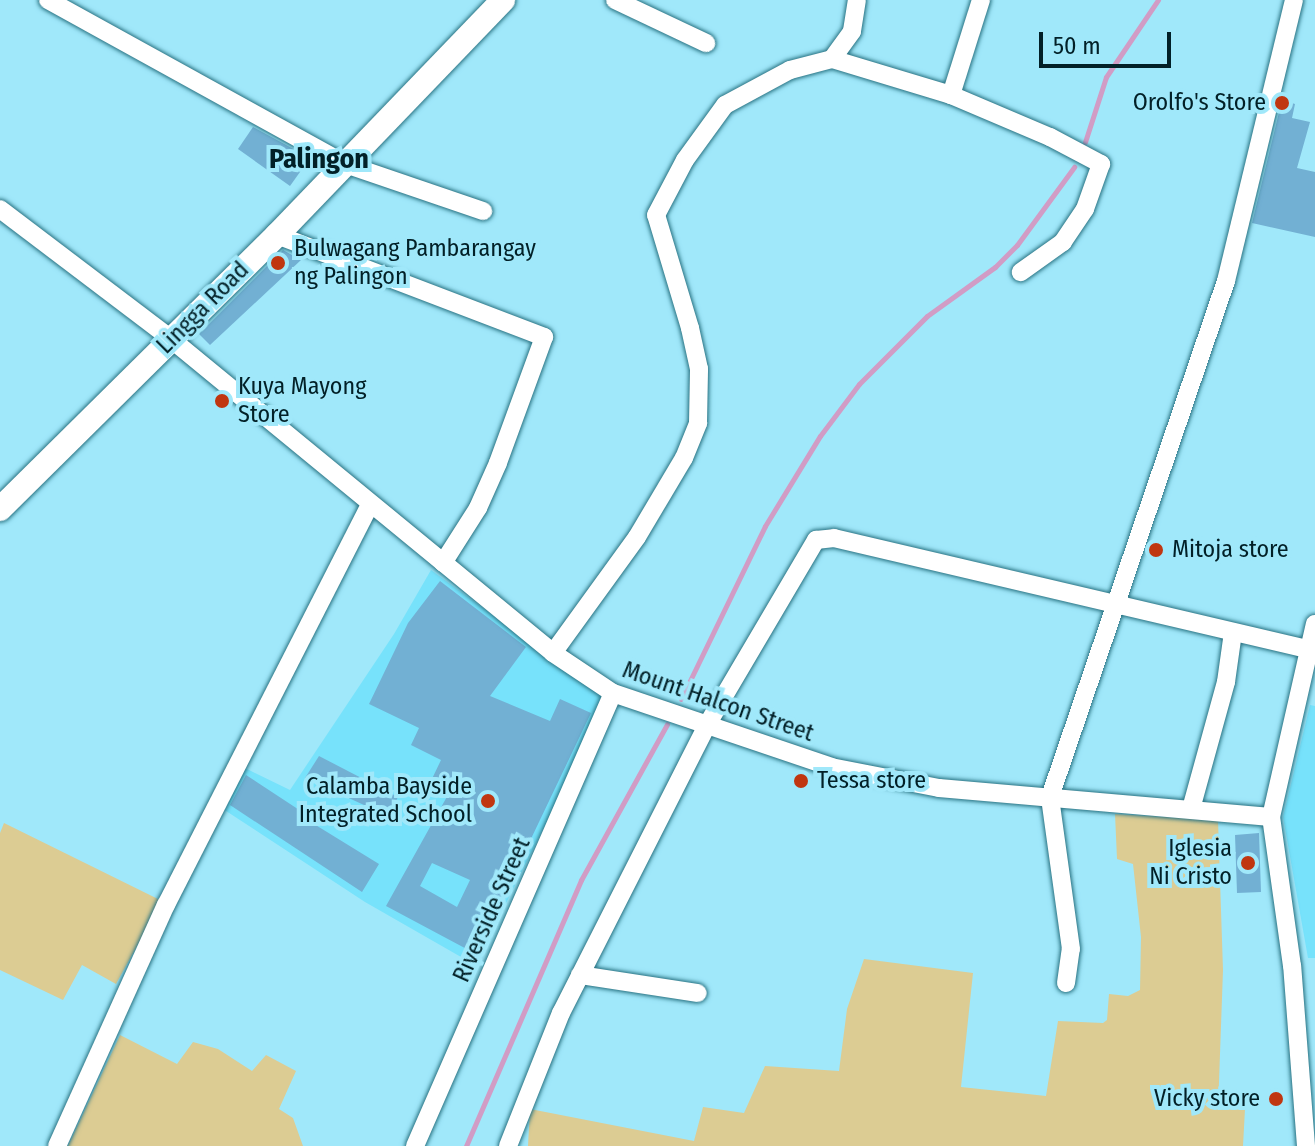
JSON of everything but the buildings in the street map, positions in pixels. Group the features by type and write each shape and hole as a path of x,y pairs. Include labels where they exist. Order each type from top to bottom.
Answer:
{"street":[{"path":"48,0 345,164 483,211"},
{"name":"Lingga Road","path":"0,509 277,235 503,0"},
{"path":"615,0 706,43"},
{"path":"832,59 852,31 857,0"},
{"path":"951,95 981,0"},
{"path":"1066,983 1071,949 1050,797 1226,281 1294,0"},
{"path":"553,653 637,537 684,458 698,423 699,369 656,215 685,160 725,105 790,70 832,59 951,95 1050,137 1101,164 1085,209 1063,242 1021,272"},
{"name":"Mount Halcon Street","path":"0,209 171,339 553,653 613,693 831,767 939,788 1271,817"},
{"path":"277,235 544,337 498,463 478,508 443,563"},
{"path":"57,1146 166,905 370,504"},
{"path":"508,1146 561,1013 707,725 816,540 834,538 1310,650"},
{"path":"1306,1146 1310,1104 1271,817 1315,624"},
{"path":"1191,809 1226,682 1233,632"},
{"name":"Riverside Street","path":"415,1146 613,693"},
{"path":"580,975 698,993"}],"shaded area":[{"path":"431,570 608,700 475,965 365,902 223,809 245,768 290,790 394,634"},
{"path":"1310,705 1315,706 1315,958 1308,958 1283,817"},
{"path":"1115,814 1218,820 1223,970 1218,1110 1245,1109 1243,1146 528,1146 530,1109 694,1141 703,1107 744,1113 765,1066 839,1071 847,1009 864,959 973,973 961,1087 1046,1096 1058,1021 1103,1023 1107,1020 1109,994 1128,996 1140,990 1141,937 1133,864 1117,859"},
{"path":"4,823 162,901 116,984 82,965 63,1000 0,970 0,833"},
{"path":"120,1035 177,1064 193,1042 218,1049 252,1071 266,1055 296,1071 279,1109 293,1118 303,1146 68,1146"}],"waterway":[{"path":"1085,142 1106,77 1158,0"},
{"path":"681,699 765,526 820,436 859,384 927,316 995,267 1017,245 1074,167"},
{"path":"466,1146 581,880 667,724"}],"place":[{"name":"Orolfo's Store","path":"1282,103"},
{"name":"Bulwagang Pambarangay ng Palingon","path":"278,263"},
{"name":"Kuya Mayong Store","path":"222,401"},
{"name":"Mitoja store","path":"1156,550"},
{"name":"Tessa store","path":"801,781"},
{"name":"Calamba Bayside Integrated School","path":"488,801"},
{"name":"Iglesia Ni Cristo","path":"1248,863"},
{"name":"Vicky store","path":"1276,1099"}],"district":[{"name":"Palingon","path":"319,159"}]}
